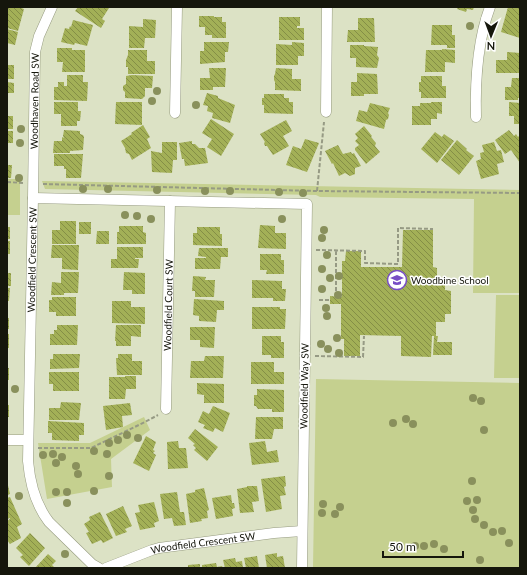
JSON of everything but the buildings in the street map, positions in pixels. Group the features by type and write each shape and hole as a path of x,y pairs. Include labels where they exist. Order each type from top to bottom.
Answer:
{"street":[{"name":"Woodhaven Road SW","path":"33,198 35,52 39,36 52,7"},
{"path":"175,113 177,7"},
{"path":"326,112 327,7"},
{"path":"476,117 479,53 481,38 490,7"},
{"name":"Woodfield Crescent SW","path":"99,568 92,564 49,522 39,507 29,478 28,440 33,198 307,204"},
{"name":"Woodfield Court SW","path":"166,409 170,201"},
{"name":"Woodfield Way SW","path":"302,568 307,204"},
{"path":"7,440 28,440"},
{"name":"Woodfield Crescent SW","path":"106,568 159,548 274,533 302,531"}],"path":[{"path":"316,191 326,112"},
{"path":"7,182 33,184 316,191 520,193"},
{"path":"315,250 365,251 365,263 398,264 398,228 433,229"},
{"path":"336,250 336,297"},
{"path":"319,300 330,300"},
{"path":"314,356 363,357 364,336"},
{"path":"37,448 91,448 145,422 166,409"}],"green space":[{"path":"7,179 20,179 20,215 7,215"},
{"path":"42,181 520,190 520,293 473,293 474,199 320,197 316,195 45,189"},
{"path":"496,295 520,295 520,378 494,378"},
{"path":"316,379 520,383 520,568 313,568"},
{"path":"144,417 150,430 111,459 112,487 47,499 38,443 90,443"}],"place":[{"name":"Woodbine School","path":"397,280"}]}
